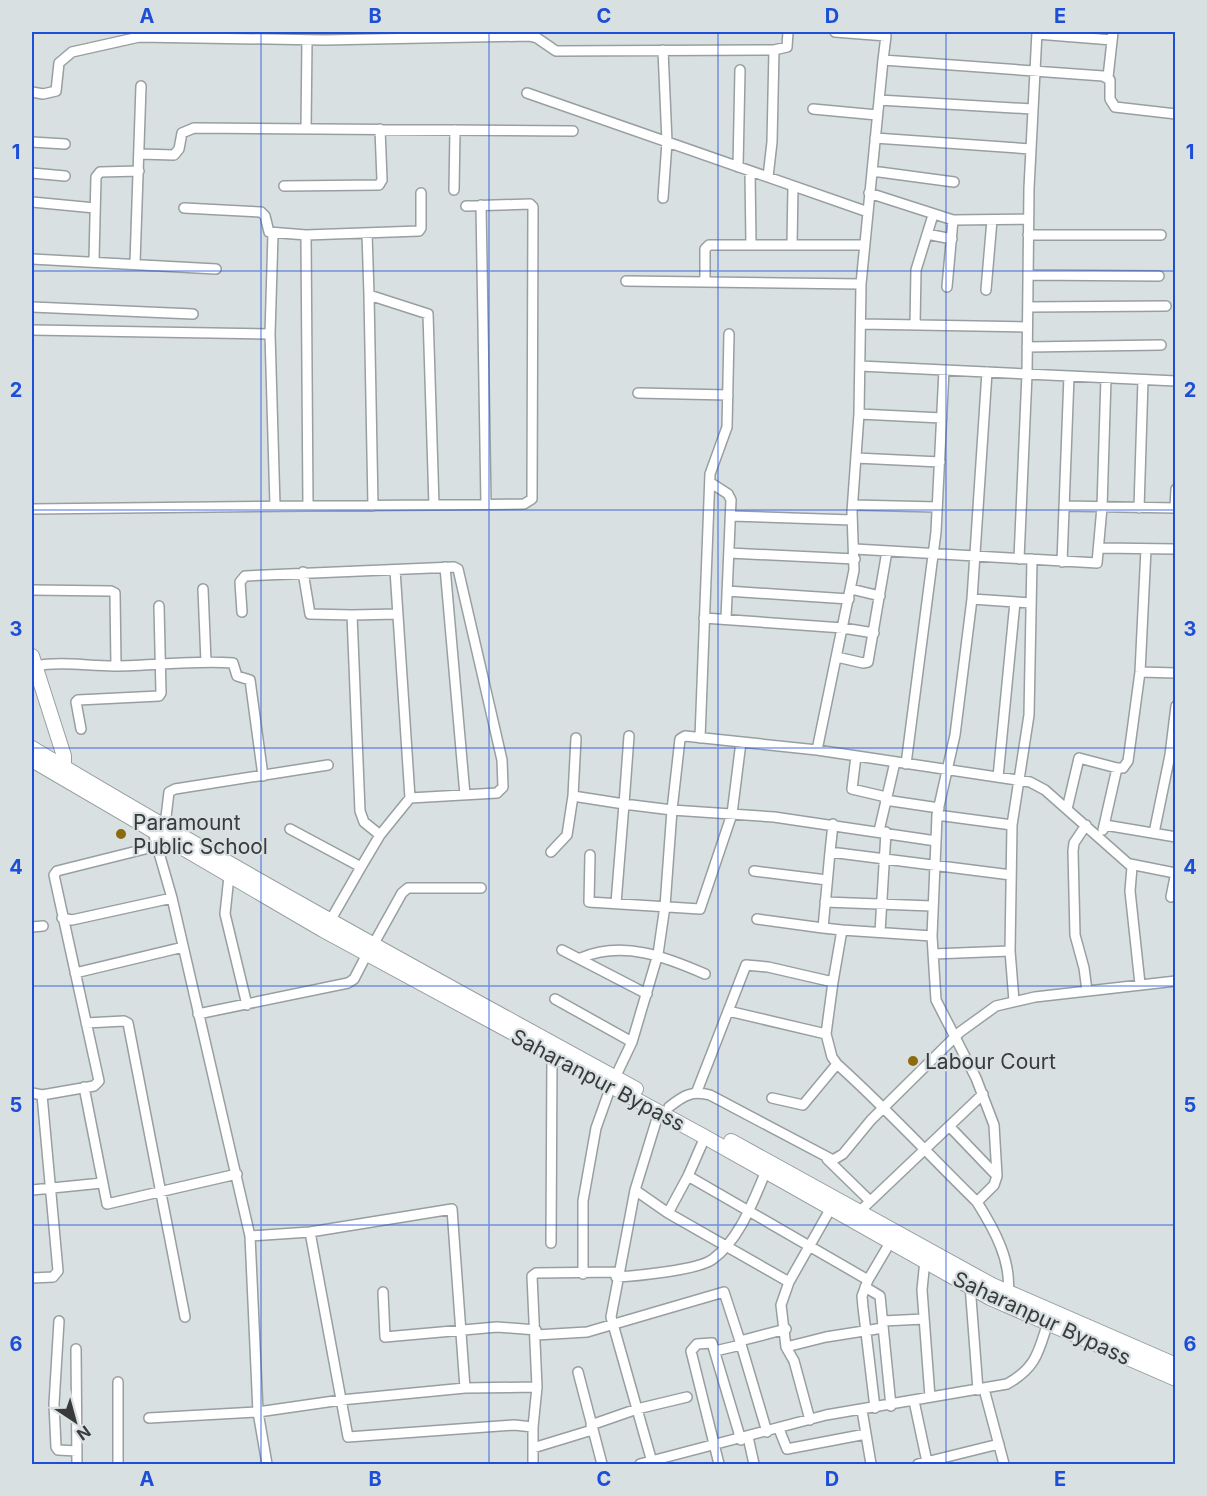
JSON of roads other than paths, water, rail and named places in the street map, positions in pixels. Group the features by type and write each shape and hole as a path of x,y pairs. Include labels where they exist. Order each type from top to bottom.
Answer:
{"main road":[{"path":"32,748 61,771 64,756 33,661"},
{"name":"Saharanpur Bypass","path":"32,760 61,771 157,827 229,876 346,936 552,1055 613,1082 664,1109 705,1137 891,1242 1176,1379"},
{"path":"157,827 330,921 346,936"},
{"path":"370,950 613,1082"},
{"path":"664,1109 859,1212 970,1280"},
{"path":"1050,1317 1176,1365"}],"street":[{"path":"32,92 43,94 56,91 59,63 66,55 111,42 139,37 307,40 529,36 537,38 556,51 774,50 787,47 788,32"},
{"path":"817,750 851,589 855,554 852,520 859,414 861,284 887,34 835,32"},
{"path":"1019,559 1027,374 1028,219 1037,33 1113,36 1108,77 1110,99 1115,107 1176,114"},
{"path":"306,129 307,40"},
{"path":"663,50 667,142 663,198"},
{"path":"768,177 772,142 774,50"},
{"path":"883,60 1108,77"},
{"path":"738,167 740,70"},
{"path":"135,263 141,86"},
{"path":"527,93 868,212"},
{"path":"879,100 1032,109"},
{"path":"813,109 877,115"},
{"path":"140,154 174,156 178,152 182,134 190,128 573,131"},
{"path":"284,186 379,185 382,180 380,129"},
{"path":"454,190 455,130"},
{"path":"875,138 1031,149"},
{"path":"32,142 65,144"},
{"path":"94,261 98,174 139,171"},
{"path":"750,171 751,245"},
{"path":"872,171 954,182"},
{"path":"32,173 65,176"},
{"path":"792,245 793,186"},
{"path":"184,208 261,212 265,216 267,230 273,234 419,231 421,228 421,193"},
{"path":"870,193 953,220 1028,219"},
{"path":"32,202 95,208"},
{"path":"32,509 524,504 532,499 533,211 530,204 466,206"},
{"path":"481,205 486,504"},
{"path":"915,325 916,270 933,215"},
{"path":"947,287 953,220"},
{"path":"986,290 992,220"},
{"path":"367,233 373,506"},
{"path":"273,234 270,333 275,506"},
{"path":"927,234 951,239"},
{"path":"306,235 308,506"},
{"path":"1028,235 1161,235"},
{"path":"705,282 706,246 864,245"},
{"path":"32,259 216,269"},
{"path":"1028,275 1159,276"},
{"path":"626,281 861,284"},
{"path":"369,295 428,314 434,505"},
{"path":"1028,307 1166,306"},
{"path":"32,307 194,314"},
{"path":"861,324 1027,327"},
{"path":"32,330 270,333"},
{"path":"700,738 712,468 725,436 729,334"},
{"path":"1027,346 1161,345"},
{"path":"860,366 1176,381"},
{"path":"906,764 933,553 944,370"},
{"path":"977,1202 994,1185 997,1176 994,1125 983,1094 934,994 932,906 938,812 956,735 972,599 987,372"},
{"path":"1062,562 1069,376"},
{"path":"729,553 855,554 887,551 1097,563 1102,507 1106,378"},
{"path":"1139,508 1143,380"},
{"path":"638,393 728,395"},
{"path":"859,414 942,418"},
{"path":"856,458 940,462"},
{"path":"711,483 730,497 726,619"},
{"path":"1064,506 1175,508 1176,489"},
{"path":"853,505 937,507"},
{"path":"731,516 852,520"},
{"path":"1100,548 1176,549"},
{"path":"1067,808 1077,759 1083,757 1117,768 1123,768 1128,760 1140,672 1146,549"},
{"path":"837,657 868,662 887,551"},
{"path":"1014,1001 1010,951 1012,825 1017,780 1029,715 1032,560"},
{"path":"445,567 465,795"},
{"path":"242,612 240,582 242,577 303,572 454,567 461,577 502,760 503,787 500,791 410,798"},
{"path":"330,921 380,835 410,798 396,570"},
{"path":"303,572 310,614 398,614"},
{"path":"202,589 206,662"},
{"path":"851,589 880,596"},
{"path":"32,590 114,592 116,597 116,666"},
{"path":"727,591 849,599"},
{"path":"972,599 1031,603"},
{"path":"998,777 1015,602"},
{"path":"81,729 76,702 78,700 159,696 161,690 159,606"},
{"path":"352,615 360,811 364,822 380,835"},
{"path":"704,618 843,627 874,633"},
{"path":"33,661 116,666 160,663 233,663 237,676 250,680 263,776"},
{"path":"1140,672 1176,673"},
{"path":"1154,833 1173,755 1176,706"},
{"path":"616,903 629,736"},
{"path":"584,1274 583,1201 596,1128 613,1082 632,1042 658,954 665,906 679,740 685,736 817,750 998,777 1030,782 1045,790 1130,864 1133,871 1130,891 1140,984"},
{"path":"551,852 567,835 573,796 576,738"},
{"path":"590,855 587,900 697,910 702,907 732,814 741,742"},
{"path":"856,756 852,789 938,812 1012,825"},
{"path":"880,932 882,831 886,799 895,762"},
{"path":"267,1464 258,1412 250,1236 172,898 157,846 157,827 166,817 171,790 328,765"},
{"path":"1102,838 1117,768"},
{"path":"573,796 672,810 833,824 936,841"},
{"path":"823,928 833,824"},
{"path":"1086,825 1074,843 1073,851 1075,935 1084,968 1087,991"},
{"path":"1105,825 1176,837"},
{"path":"290,829 361,867"},
{"path":"32,1278 53,1276 58,1271 51,1188 37,1094 94,1086 99,1081 54,875 57,871 157,846"},
{"path":"830,852 1011,875"},
{"path":"1130,864 1175,873 1171,897"},
{"path":"754,871 827,880"},
{"path":"229,876 225,914 247,1005"},
{"path":"198,1014 348,983 354,979 402,892 408,888 481,888"},
{"path":"62,918 72,920 172,898"},
{"path":"825,902 932,906"},
{"path":"757,919 842,930 933,936"},
{"path":"32,927 43,926"},
{"path":"842,930 826,1034 832,1057 885,1107 924,1150 977,1202 997,1239 1007,1268 1007,1298"},
{"path":"75,973 183,947"},
{"path":"562,950 647,994"},
{"path":"580,958 596,953 630,951 658,954 705,974"},
{"path":"933,954 1010,951"},
{"path":"697,1091 746,965 768,967 833,982"},
{"path":"827,1159 838,1159 885,1107 954,1038 979,1016 996,1006 1014,1001 1176,981"},
{"path":"555,999 632,1042"},
{"path":"728,1011 826,1034"},
{"path":"87,1023 124,1021 128,1023 185,1317"},
{"path":"551,1243 552,1055"},
{"path":"772,1098 803,1105 837,1064"},
{"path":"84,1087 108,1205 237,1174"},
{"path":"655,1462 612,1326 617,1275 634,1190 664,1109 683,1096 697,1091 732,1106 827,1159 870,1201"},
{"path":"859,1212 983,1094"},
{"path":"950,1127 997,1176"},
{"path":"668,1213 705,1137"},
{"path":"533,1464 533,1427 537,1387 534,1274 617,1275 706,1263 727,1246 748,1212 766,1172"},
{"path":"688,1176 810,1247 867,1284 879,1296 891,1406"},
{"path":"32,1190 102,1183"},
{"path":"634,1190 668,1213 789,1282"},
{"path":"810,1420 794,1361 786,1347 786,1329 781,1305 789,1282 831,1208"},
{"path":"250,1236 310,1232 452,1209 465,1388"},
{"path":"310,1232 347,1436 514,1425 533,1427"},
{"path":"875,1408 862,1296 891,1242"},
{"path":"925,1260 922,1290 930,1397"},
{"path":"970,1280 981,1389 1004,1464"},
{"path":"383,1292 385,1337 497,1327 536,1332 587,1332 724,1293 767,1432"},
{"path":"640,1464 655,1462 810,1420 1008,1384 1021,1377 1043,1346 1050,1317"},
{"path":"786,1347 883,1325 924,1319"},
{"path":"59,1320 54,1404 56,1447 58,1450 77,1451"},
{"path":"715,1351 786,1329"},
{"path":"719,1464 716,1444 691,1351 697,1344 710,1342 754,1464"},
{"path":"76,1349 77,1464"},
{"path":"578,1372 602,1464"},
{"path":"118,1382 118,1464"},
{"path":"148,1418 258,1412 341,1400 465,1388 537,1387"},
{"path":"533,1448 637,1409 687,1397"},
{"path":"914,1401 922,1463 999,1444"},
{"path":"862,1410 869,1464"},
{"path":"779,1429 787,1449 866,1434"}],"place":[{"name":"Paramount Public School","path":"121,834"},
{"name":"Labour Court","path":"913,1061"}]}
